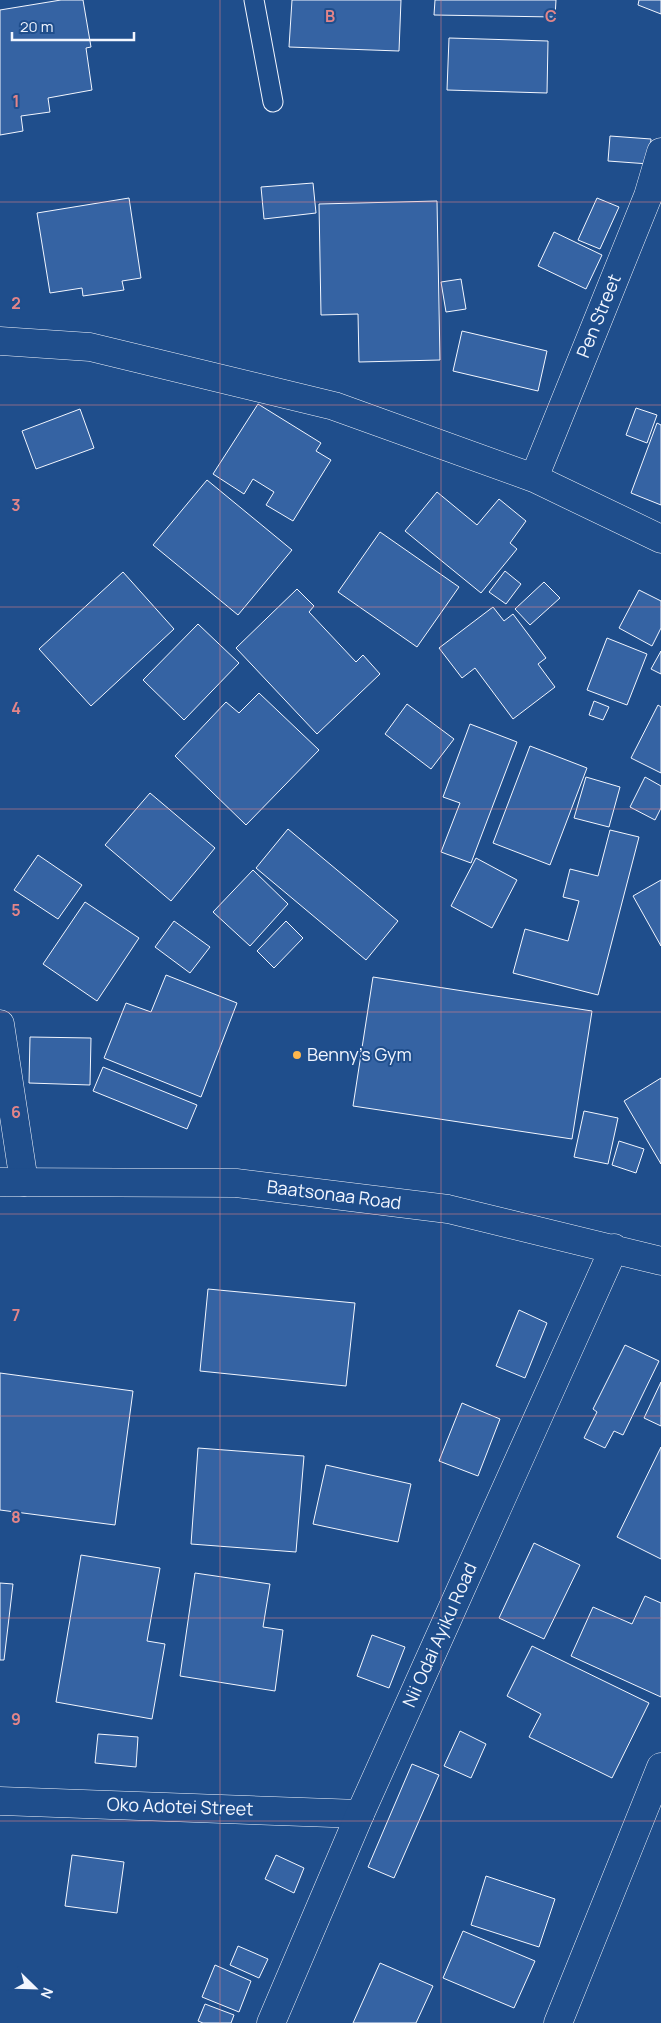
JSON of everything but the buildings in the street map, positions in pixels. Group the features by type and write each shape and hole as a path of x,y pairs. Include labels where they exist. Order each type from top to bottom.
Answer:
{"street":[{"name":"Pen Street","path":"534,478 648,196 661,152"},
{"path":"0,341 90,347 334,406 534,478 661,539"},
{"path":"0,1024 12,1182"},
{"name":"Baatsonaa Road","path":"12,1182 236,1183 448,1209 661,1261"},
{"name":"Nii Odai Ayiku Road","path":"271,2023 360,1814 614,1248"},
{"path":"558,2023 661,1767"},
{"name":"Oko Adotei Street","path":"0,1801 360,1814"}],"lane":[{"path":"254,0 273,102"}],"place":[{"name":"Benny’s Gym","path":"297,1055"}]}
